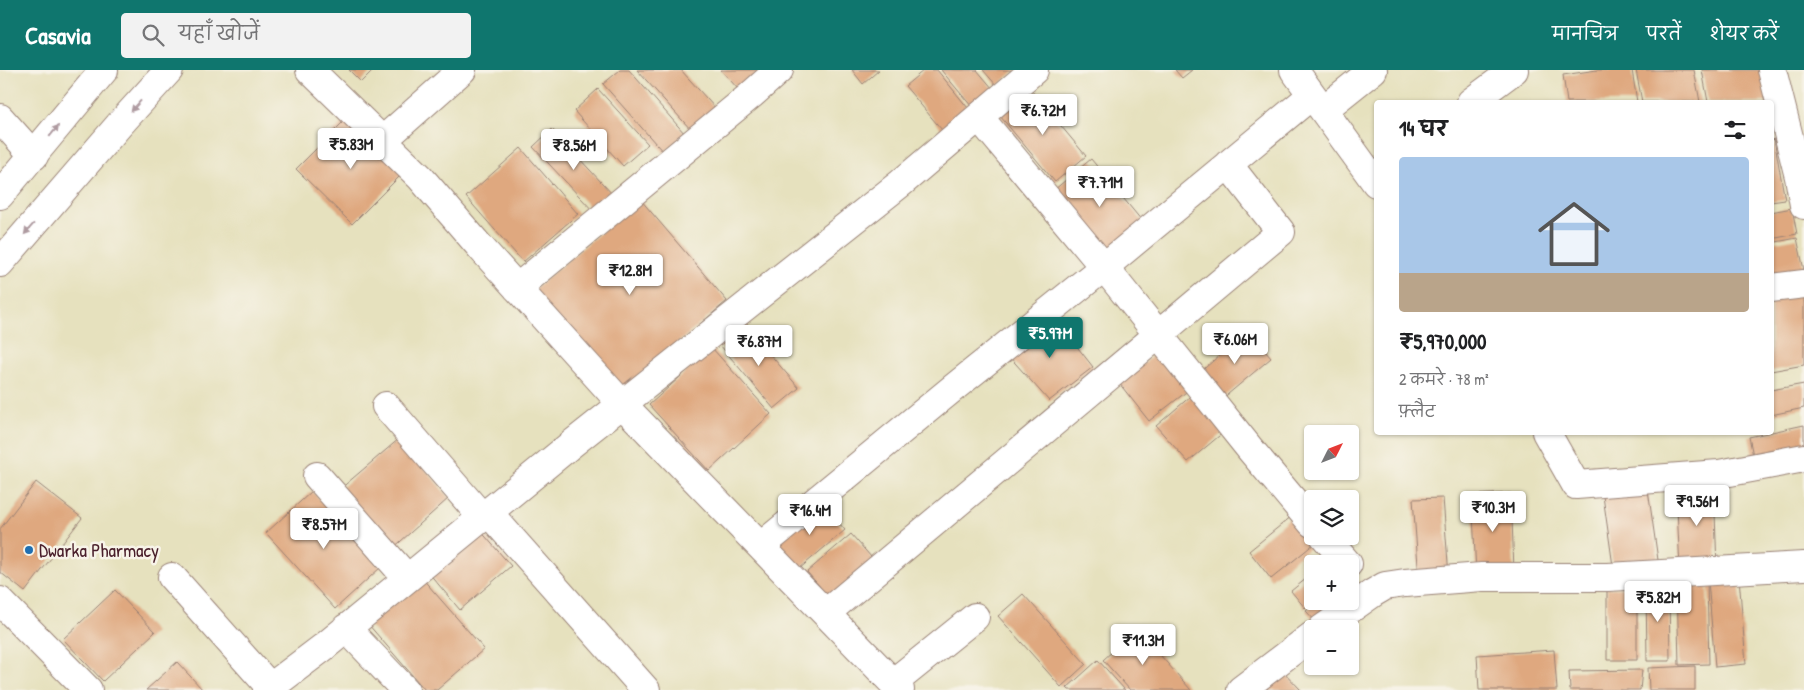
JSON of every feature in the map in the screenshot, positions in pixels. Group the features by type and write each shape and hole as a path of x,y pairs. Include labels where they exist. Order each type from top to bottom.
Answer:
{"street":[{"path":"0,195 104,70"},
{"path":"0,263 113,131 169,70"},
{"path":"310,70 420,177 622,404 897,686 975,617"},
{"path":"382,141 462,70"},
{"path":"517,288 779,70"},
{"path":"172,577 269,689 622,404 901,183 1034,70"},
{"path":"1294,70 1374,177"},
{"path":"761,546 1228,164 1318,102 1373,70"},
{"path":"1474,100 1514,70"},
{"path":"1772,70 1804,205"},
{"path":"979,117 1304,513"},
{"path":"0,118 34,156"},
{"path":"826,613 1281,232 1228,164"},
{"path":"1774,288 1804,284"},
{"path":"386,406 646,690"},
{"path":"1548,435 1576,485 1719,474 1804,458"},
{"path":"317,476 407,578"},
{"path":"1332,545 1340,555"},
{"path":"1335,620 1385,586 1405,583 1482,577 1608,577 1804,566"},
{"path":"1359,577 1373,593"},
{"path":"0,601 88,690"},
{"path":"346,628 406,690"},
{"path":"1241,690 1304,642"}],"building":[{"path":"349,70 373,70 361,82"},
{"path":"620,70 629,70 685,134 664,153 603,84"},
{"path":"637,70 681,70 716,109 692,131"},
{"path":"721,70 761,70 739,90"},
{"path":"852,70 879,70 863,84"},
{"path":"924,70 937,70 968,108 942,130 905,86"},
{"path":"941,70 977,70 993,89 972,107"},
{"path":"983,70 1016,70 997,86"},
{"path":"1175,70 1192,70 1182,78"},
{"path":"1597,70 1632,70 1637,100 1567,100 1563,75"},
{"path":"1636,70 1694,70 1700,100 1642,100"},
{"path":"1702,70 1761,70 1768,100 1708,100"},
{"path":"598,89 648,144 623,166 574,111"},
{"path":"1031,90 1086,156 1055,182 1000,116"},
{"path":"350,115 406,170 352,224 296,169"},
{"path":"552,129 614,196 596,214 533,147"},
{"path":"1774,139 1785,200 1774,202"},
{"path":"521,148 578,214 523,262 466,197"},
{"path":"1091,159 1147,227 1110,258 1054,190"},
{"path":"640,199 727,301 619,393 532,291"},
{"path":"1792,208 1797,234 1774,238 1774,211"},
{"path":"1797,238 1804,270 1774,276 1774,242"},
{"path":"1804,292 1804,365 1774,370 1774,297"},
{"path":"1053,316 1093,367 1049,401 1007,354"},
{"path":"744,324 799,388 774,409 720,345"},
{"path":"1248,331 1271,358 1221,400 1199,373"},
{"path":"712,348 771,414 709,471 649,405"},
{"path":"1159,351 1190,389 1149,421 1119,383"},
{"path":"1804,384 1804,408 1774,414 1774,389"},
{"path":"1199,389 1231,426 1188,462 1156,426"},
{"path":"1804,425 1804,449 1754,460 1749,437 1774,435 1774,432"},
{"path":"400,438 449,498 391,550 339,490"},
{"name":"Dwarka Pharmacy","path":"36,482 82,518 25,592 0,572 0,529"},
{"path":"1714,486 1717,568 1680,569 1676,487"},
{"path":"1648,490 1659,567 1614,573 1603,496"},
{"path":"312,491 381,567 335,609 266,533"},
{"path":"1511,493 1514,571 1476,573 1472,495"},
{"path":"1443,498 1449,576 1419,578 1413,499"},
{"path":"822,503 845,530 799,569 776,542"},
{"path":"1292,516 1304,530 1304,545 1313,545 1271,579 1249,551"},
{"path":"479,529 511,566 460,610 428,572"},
{"path":"851,534 879,566 835,604 807,572"},
{"path":"421,577 484,649 437,690 425,690 368,624"},
{"path":"1739,577 1746,664 1715,667 1708,580"},
{"path":"1304,580 1304,607 1291,591"},
{"path":"1707,582 1709,664 1679,665 1677,583"},
{"path":"1669,585 1670,661 1647,661 1646,586"},
{"path":"1607,588 1637,588 1637,660 1607,660"},
{"path":"115,590 155,632 103,681 63,639"},
{"path":"1023,594 1086,664 1061,687 998,616"},
{"path":"1339,610 1327,620 1314,620 1306,611"},
{"path":"1137,629 1191,690 1130,690 1103,660"},
{"path":"1554,650 1557,690 1479,690 1477,655"},
{"path":"1098,660 1125,690 1069,690 1067,688"},
{"path":"177,662 203,690 146,690"},
{"path":"1695,666 1695,690 1649,690 1648,668"},
{"path":"1279,667 1301,690 1269,690 1262,683"},
{"path":"1642,670 1640,690 1570,690 1569,671"}],"place":[{"name":"Dwarka Pharmacy","path":"29,550"}]}
